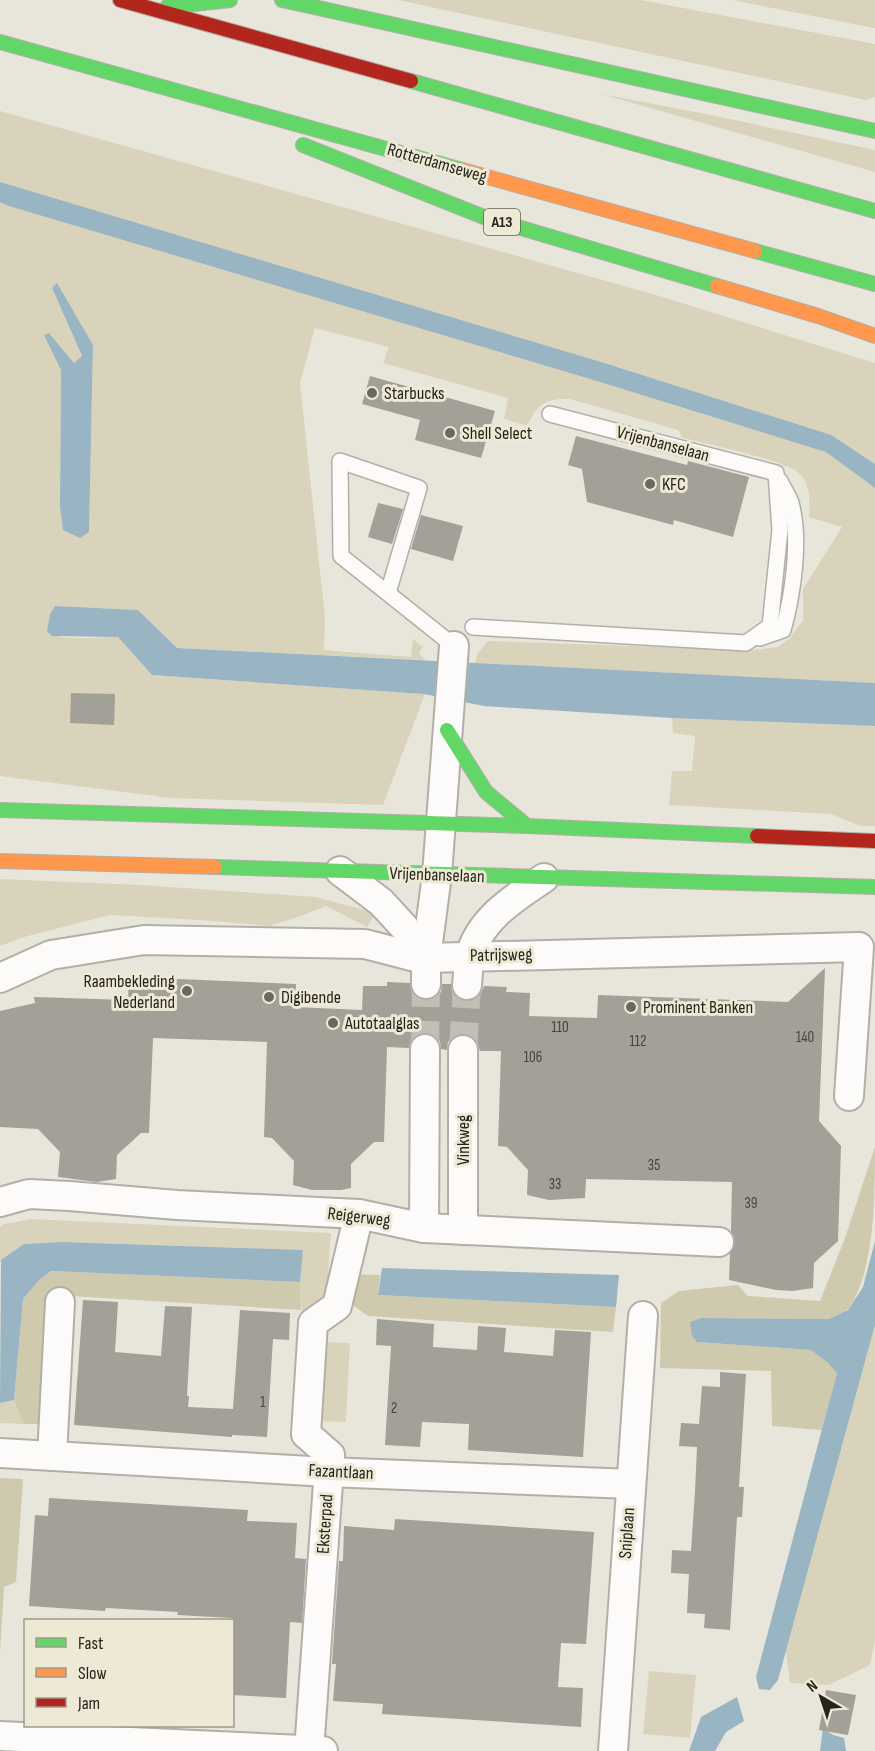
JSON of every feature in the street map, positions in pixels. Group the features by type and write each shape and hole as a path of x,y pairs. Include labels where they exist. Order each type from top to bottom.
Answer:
{"main road":[{"path":"120,0 875,211"},
{"path":"150,8 230,0"},
{"path":"282,0 875,131"},
{"name":"Rotterdamseweg","path":"0,42 875,284"},
{"name":"A13","path":"140,80 262,129"},
{"name":"A13","path":"295,142 484,217 818,316 875,336"},
{"path":"448,724 486,792 527,826"},
{"path":"2,808 441,825 527,826 875,841"},
{"name":"Vrijenbanselaan","path":"0,861 875,887"}],"street":[{"path":"426,971 437,875 448,724 460,644"},
{"path":"340,871 381,902 404,927 426,971"},
{"path":"467,985 471,956 484,927 507,903 544,878"},
{"name":"Patrijsweg","path":"0,978 51,955 144,940 365,944 415,957 426,971 471,956 860,946 849,1096"},
{"path":"424,1228 425,1049"},
{"name":"Vinkweg","path":"463,1050 463,1230"},
{"name":"Reigerweg","path":"0,1202 29,1194 177,1205 359,1214 424,1228 719,1242"},
{"name":"Eksterpad","path":"309,1751 330,1455 306,1434 313,1323 337,1306 359,1214"},
{"path":"52,1456 60,1302"},
{"name":"Sniplaan","path":"613,1751 643,1316"},
{"name":"Fazantlaan","path":"0,1453 328,1472 631,1484"},
{"path":"0,1736 323,1751"}],"lane":[{"name":"Vrijenbanselaan","path":"460,644 746,644 770,626 780,530 776,473 550,414"},
{"path":"388,593 419,488 340,461 341,556 388,593 460,644"}],"shaded area":[{"path":"398,0 641,0 875,44 875,97 866,100"},
{"path":"732,0 875,0 875,28 874,28"},
{"path":"601,94 875,150 875,172"},
{"path":"0,111 656,295 875,363 875,683 475,663 477,654 488,641 755,650 778,647 789,639 803,620 803,589 842,527 809,517 809,494 803,477 791,468 778,463 683,438 678,430 570,399 548,401 543,404 527,426 504,419 508,398 383,363 389,347 315,328 300,383 325,618 324,650 411,657 413,639 423,647 419,653 425,660 177,648 138,610 55,606 50,614 47,631 53,635 70,638 118,637 152,675 425,694 383,805 171,798 0,776","holes":["52,288 93,345 89,532 80,537 63,530 60,507 61,370 49,333 74,363 82,357"]},
{"path":"672,718 875,726 875,826 860,826 831,814 669,805 672,771 692,771 695,736 673,733"},
{"path":"0,879 141,885 316,897 376,913 367,927 326,906 269,926 110,915 24,937 0,946"},
{"path":"875,1147 874,1209 869,1253 858,1292 849,1308 829,1319 701,1318 690,1322 697,1342 811,1350 828,1363 837,1373 822,1430 772,1426 771,1371 660,1368 661,1303 679,1291 738,1285 748,1296 820,1301 845,1238"},
{"path":"31,1219 331,1233 326,1301 316,1303 311,1315 302,1315 300,1282 303,1250 63,1242 24,1244 0,1262 0,1227 4,1224"},
{"path":"53,1271 300,1282 301,1310 54,1295 41,1424 24,1424 14,1400 23,1299 40,1279"},
{"path":"349,1274 380,1275 378,1295 616,1307 613,1332 368,1316 347,1301"},
{"path":"875,1325 875,1640 870,1665 829,1685 790,1683 786,1651"},
{"path":"320,1342 350,1343 346,1422 316,1421"},
{"path":"14,1400 24,1424 0,1423 0,1403"},
{"path":"0,1478 23,1479 16,1582 4,1587 0,1652"},
{"path":"649,1671 696,1675 690,1738 643,1734"}],"water":[{"path":"0,182 601,362 831,435 875,464 875,488 826,452 597,381 9,206 0,202"},
{"path":"57,283 93,345 89,532 80,538 63,530 60,507 61,370 44,335 49,333 74,363 82,356 52,288"},
{"path":"55,606 138,610 177,648 875,683 875,726 672,718 484,706 424,694 152,675 118,637 52,636 47,631 50,614"},
{"path":"875,1241 875,1325 778,1680 770,1690 759,1689 756,1677 837,1373 811,1350 697,1342 692,1336 690,1322 701,1318 829,1319 848,1310 863,1287"},
{"path":"63,1242 303,1250 300,1282 52,1271 40,1279 23,1299 14,1400 0,1403 1,1260 24,1244"},
{"path":"382,1268 619,1275 616,1307 378,1295"},
{"path":"737,1697 744,1721 726,1732 715,1751 689,1751 701,1717"},
{"path":"823,1728 833,1735 844,1738 846,1751 820,1751"}],"building":[{"path":"370,376 495,411 481,458 415,440 420,420 362,404"},
{"path":"576,436 687,465 688,461 749,477 733,537 674,520 673,525 587,502 582,469 568,465"},
{"path":"378,503 403,509 392,544 368,537"},
{"path":"421,515 463,526 453,561 411,549"},
{"path":"71,693 115,694 114,725 70,723"},
{"path":"825,968 819,1121 841,1146 838,1241 814,1263 813,1288 793,1291 776,1290 729,1280 730,1254 735,1242 731,1231 732,1182 586,1179 585,1198 549,1200 527,1195 528,1170 507,1147 498,1146 501,1051 480,1051 477,1041 472,1036 464,1034 454,1036 448,1042 447,1050 441,1049 440,1041 434,1035 426,1033 416,1035 411,1040 409,1048 387,1047 384,1142 374,1142 351,1164 351,1188 312,1190 293,1185 294,1161 272,1138 264,1137 267,1042 153,1038 149,1133 141,1133 117,1155 116,1179 97,1182 58,1177 60,1152 38,1129 0,1127 0,1011 35,1003 34,997 128,1000 129,977 296,984 295,1007 362,1010 363,986 387,986 387,982 410,983 412,993 418,999 425,1000 435,998 441,992 442,984 451,984 452,992 457,998 466,1001 473,1000 480,995 484,986 507,987 506,992 530,993 529,1016 597,1018 598,995 788,1002"},
{"path":"83,1300 118,1302 115,1352 161,1356 165,1306 192,1307 188,1407 233,1409 240,1310 290,1313 289,1340 273,1339 267,1437 232,1435 232,1437 74,1425"},
{"path":"377,1319 434,1324 433,1347 477,1350 478,1326 506,1328 504,1352 553,1356 555,1330 591,1332 583,1457 468,1450 469,1424 422,1422 420,1447 385,1445 391,1346 376,1345"},
{"path":"720,1372 746,1374 739,1487 744,1487 742,1517 737,1517 730,1630 704,1628 705,1614 687,1613 689,1574 671,1573 672,1550 691,1551 695,1491 697,1447 679,1446 681,1423 699,1424 702,1386 720,1387"},
{"path":"49,1498 248,1510 247,1521 297,1523 295,1558 306,1559 302,1623 290,1622 286,1698 234,1695 234,1619 232,1618 177,1615 178,1612 106,1608 105,1611 29,1606 35,1515 48,1516"},
{"path":"395,1519 594,1532 586,1644 561,1643 558,1687 583,1688 581,1727 382,1714 383,1704 333,1701 336,1664 332,1664 339,1561 343,1561 344,1526 394,1530"},
{"path":"826,1690 856,1695 848,1735 819,1730"}],"tunnel":[{"path":"425,1049 426,984"},
{"path":"463,1050 467,985"}],"traffic: fast":[{"path":"167,7 230,0"},
{"path":"282,0 875,131"},
{"path":"0,42 462,170"},
{"path":"411,81 875,211"},
{"path":"303,145 484,217 717,286"},
{"path":"755,251 875,284"},
{"path":"447,730 486,792 527,826"},
{"path":"0,810 527,826 757,836"},
{"path":"215,867 875,887"}],"traffic: slow":[{"path":"462,170 755,251"},
{"path":"717,286 818,316 875,336"},
{"path":"0,861 215,867"}],"traffic: jam":[{"path":"120,0 411,81"},
{"path":"757,836 875,841"}],"place":[{"name":"Starbucks","path":"372,393"},
{"name":"Shell Select","path":"450,433"},
{"name":"KFC","path":"650,484"},
{"name":"Raambekleding Nederland","path":"187,991"},
{"name":"Digibende","path":"269,997"},
{"name":"Prominent Banken","path":"631,1007"},
{"name":"Autotaalglas","path":"333,1023"}]}
